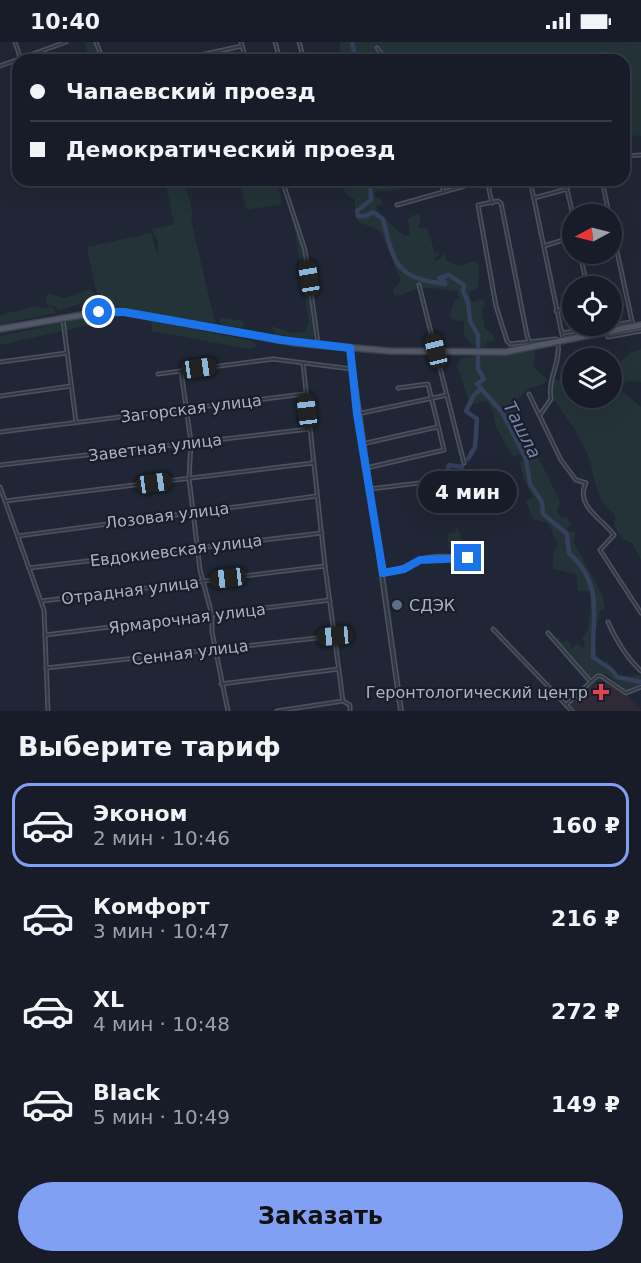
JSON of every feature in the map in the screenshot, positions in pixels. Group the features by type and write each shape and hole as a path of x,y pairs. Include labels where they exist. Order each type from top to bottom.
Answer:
{"main road":[{"path":"0,329 99,312 124,312 318,345 350,348 481,352 562,341 579,336"},
{"path":"622,325 641,325"}],"street":[{"path":"34,54 66,42"},
{"path":"201,54 241,44"},
{"path":"377,48 382,54"},
{"path":"284,186 305,250 318,345"},
{"path":"443,186 443,190"},
{"path":"397,205 461,186"},
{"path":"488,186 492,203"},
{"path":"531,186 562,341 548,386 551,399 540,415"},
{"path":"603,186 607,204"},
{"path":"534,198 567,189 570,204"},
{"path":"501,203 530,345 508,343 496,306 476,208 501,203"},
{"path":"544,246 562,240"},
{"path":"620,264 632,324"},
{"path":"419,285 464,463"},
{"path":"556,311 562,310"},
{"path":"62,318 76,422"},
{"path":"622,334 641,331"},
{"path":"350,348 357,414 383,573 401,711"},
{"path":"0,362 68,353"},
{"path":"158,374 273,359 352,369"},
{"path":"303,363 325,566 343,701"},
{"path":"181,371 191,442 189,478 203,581 212,615 212,632 228,711"},
{"path":"366,468 444,450 430,388 426,383 398,388"},
{"path":"0,396 72,386"},
{"name":"Загорская улица","path":"0,432 305,394"},
{"path":"529,394 561,460 576,480 586,483 583,495 592,514 614,535 600,550 641,613"},
{"path":"357,414 447,395"},
{"path":"362,444 437,427"},
{"name":"Заветная улица","path":"0,465 309,429"},
{"path":"5,501 313,462"},
{"path":"370,489 460,478"},
{"path":"0,488 42,601 48,711"},
{"name":"Лозовая улица","path":"18,536 317,496"},
{"name":"Евдокиевская улица","path":"30,568 322,533"},
{"path":"383,573 400,571 418,561 433,558 481,557"},
{"name":"Отрадная улица","path":"42,601 325,566"},
{"name":"Ярмарочная улица","path":"45,635 330,600"},
{"path":"608,621 614,636 641,671"},
{"path":"493,629 572,711"},
{"path":"548,633 590,681"},
{"name":"Сенная улица","path":"46,668 335,636"},
{"path":"221,684 339,669"},
{"path":"566,705 590,681 601,676 626,693 640,689"},
{"path":"277,711 343,701 350,705 350,711"}],"shaded area":[{"path":"84,42 95,42 100,54 89,54"},
{"path":"340,42 641,42 641,136 630,135 630,54 340,54"},
{"path":"233,51 237,52 235,54 217,54"},
{"path":"166,186 186,186 193,217 191,220 215,323 99,306 87,247 151,233 158,257 158,242 152,229 174,224"},
{"path":"240,186 277,186 281,204 247,210"},
{"path":"342,186 406,186 400,190 375,192 375,197 381,199 382,204 376,207 385,220 405,236 410,234 408,218 418,214 421,219 418,228 427,228 435,253 440,251 434,261 440,259 444,253 447,261 459,266 475,261 479,267 478,287 469,293 472,302 483,299 485,303 482,311 485,328 493,335 495,341 487,342 484,347 472,345 464,334 464,321 453,320 449,316 454,302 459,298 457,291 422,288 394,295 393,290 401,281 381,232 360,223 356,216 355,199 347,195"},
{"path":"293,219 302,242 308,274 315,335 310,339 275,334 271,326 292,333 305,332 309,321"},
{"path":"91,289 97,300 95,304 89,302 58,310 55,306 48,306 45,301 48,293 64,298"},
{"path":"36,306 53,307 56,313 0,324 0,315"},
{"path":"91,317 94,323 90,325 0,345 0,336"},
{"path":"221,318 240,320 245,324 241,328 221,324 219,322"},
{"path":"151,321 253,341 257,346 249,349 152,331"},
{"path":"641,349 641,382 629,381 622,384 622,361 630,353"},
{"path":"535,350 533,367 547,379 544,384 529,388 515,402 527,434 560,501 557,512 561,518 566,516 572,525 567,528 569,532 575,531 574,543 602,594 605,608 600,611 594,638 598,660 602,663 607,661 619,676 641,675 641,683 629,690 623,689 607,674 595,673 589,679 554,641 559,637 563,643 568,639 572,649 577,643 583,649 585,643 582,639 588,630 591,594 589,591 578,591 576,574 553,569 553,554 558,545 548,523 533,519 526,501 533,497 523,478 520,462 525,454 513,456 496,427 493,411 487,401 470,405 457,365 462,358"},
{"path":"553,379 562,381 562,408 622,408 622,390 641,407 641,560 632,543 622,539 615,527 615,515 608,509 599,494 586,451 551,395"},
{"path":"455,526 460,532 462,546 449,548 447,534 456,532"},
{"name":"Геронтологический центр","path":"597,677 626,694 641,711 574,711 569,703"}],"waterway":[{"name":"Ташла","path":"352,42 355,54"},
{"name":"Ташла","path":"370,186 371,200 357,211 358,216 366,216 373,212 383,219 390,247 400,266 416,278 445,284 439,278 449,275 464,285 463,291 468,302 470,321 478,335 478,369 484,379 477,384 502,412 526,459 530,484 542,502 543,514 567,534 569,553 580,565 592,589 594,601 593,657 612,670 617,677 641,682"},
{"path":"468,459 475,447 477,419 466,411 474,395 480,390"},
{"path":"446,478 449,465 462,467"}],"place":[{"name":"СДЭК","path":"397,605"},
{"name":"Геронтологический центр","path":"601,692"}],"route":[{"path":"99,312 124,312 282,340 350,348 357,414 383,573 400,571 420,560 468,558"}]}
